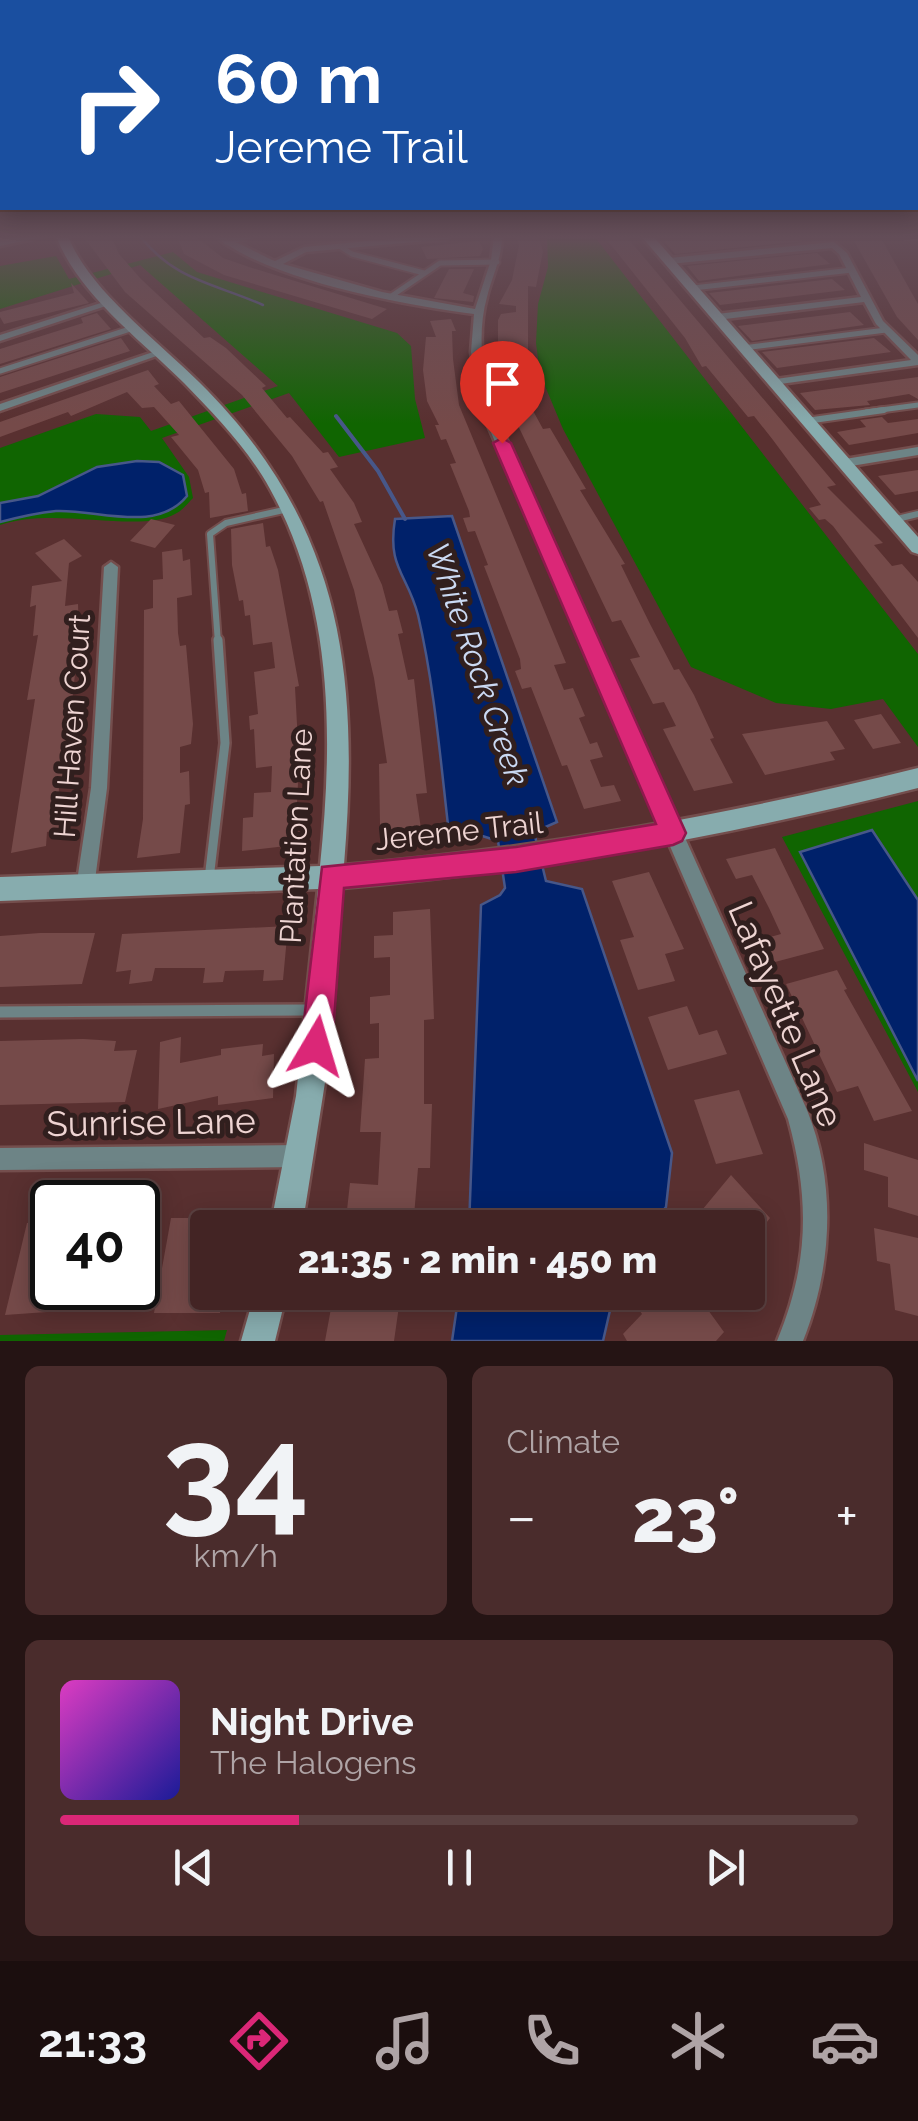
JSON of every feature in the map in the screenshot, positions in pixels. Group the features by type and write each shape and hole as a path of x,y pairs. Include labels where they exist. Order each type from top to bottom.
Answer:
{"street":[{"name":"Plantation Lane","path":"106,299 230,422 262,463 288,510 327,632 339,770 321,1010 302,1156 290,1210"},
{"path":"396,299 480,312"},
{"name":"Lafayette Lane","path":"484,299 476,359 486,408 799,1118 810,1152 817,1222 812,1277 790,1341"},
{"path":"701,299 918,548"},
{"path":"716,316 867,300 886,330 918,362"},
{"path":"0,338 110,303"},
{"path":"0,408 160,353"},
{"path":"773,382 918,362"},
{"path":"845,464 918,451"},
{"name":"Hill Haven Court","path":"84,888 99,788 111,567"},
{"name":"Jereme Trail","path":"0,889 208,883 479,863 673,833 918,778"},
{"name":"Sunrise Lane","path":"0,1159 302,1156"},
{"path":"258,1341 266,1310"}],"lane":[{"path":"0,372 135,327"},
{"path":"742,348 886,330"},
{"path":"806,421 918,405"},
{"path":"208,883 225,743 210,534 226,524 288,510"},
{"path":"893,520 918,514"},
{"path":"0,1012 321,1010"}],"green space":[{"path":"0,299 33,299 0,309"},
{"path":"178,299 284,299 397,333 411,346 415,399 425,438 339,457 289,393 162,438 189,477 193,498 175,514 140,521 45,518 0,525 0,448 96,414 140,417 151,431 278,386"},
{"path":"539,299 643,299 918,654 918,747 883,699 831,709 776,703 691,667 563,429 540,374 536,343"},
{"path":"918,801 918,1092 782,837"},
{"path":"227,1330 224,1341 0,1341 0,1335"}],"water":[{"path":"159,462 183,475 187,496 174,507 143,517 56,511 0,522 0,503 38,496 97,467"},
{"path":"452,516 557,822 534,832 546,881 582,889 672,1153 664,1210 470,1210 481,905 505,888 498,841 448,825 424,641 414,601 396,560 395,519"},
{"path":"872,830 918,900 918,1081 800,852"},
{"path":"456,1310 610,1310 603,1341 452,1341"}],"building":[{"path":"52,299 85,299 89,303 4,324 0,312"},
{"path":"132,299 162,299 204,338 210,337 226,348 266,386 262,388 287,418 323,453 328,452 338,467 330,469 362,522 354,524 382,585 389,611 397,610 408,680 414,679 427,793 416,794 422,836 392,840 390,824 380,825 379,764 387,763 374,678 354,590 323,501 242,395"},
{"path":"303,299 353,299 387,309 372,319"},
{"path":"502,299 528,299 528,352 534,372 526,372 538,406 531,407 543,429 550,428 586,489 580,490 625,564 621,565 674,670 679,669 694,695 714,738 710,739 733,783 694,791 663,729 676,726 664,702 653,704 630,659 640,657 621,620 612,622 512,413 498,363 498,320 501,314 516,312 516,306 499,304"},
{"path":"654,299 679,299 836,485 827,487 883,543 874,545 892,566 902,564 918,582 918,638 833,526 825,519 819,520 809,508 821,505 773,440 754,416 748,417 706,366 702,367"},
{"path":"714,299 774,299 720,305"},
{"path":"887,299 915,299 918,340"},
{"path":"850,312 864,325 752,341 738,326"},
{"path":"97,313 111,329 0,364 0,349 83,323 81,318"},
{"path":"451,319 456,331 452,331 453,359 459,405 566,663 554,665 564,690 573,688 585,716 579,718 590,744 597,742 603,757 590,760 601,787 614,785 621,801 584,809 567,765 562,766 531,687 522,689 515,671 521,669 520,659 484,566 488,565 475,531 468,532 463,518 470,517 450,464 456,463 446,439 441,440 435,425 439,425 427,401 423,370 426,337 436,337 430,321"},
{"path":"121,338 130,351 0,393 0,377"},
{"path":"874,338 891,352 777,368 762,352"},
{"path":"148,370 159,384 154,386 171,404 179,401 234,469 242,494 246,493 248,511 210,518 209,492 205,493 198,470 171,437 179,435 154,407 142,408 127,392 71,416 68,412 0,437 0,422"},
{"path":"918,377 918,399 909,394 867,401 870,405 815,410 800,393"},
{"path":"882,417 888,423 918,419 918,433 849,445 837,432 866,427 860,420"},
{"path":"918,470 918,491 895,495 878,476"},
{"path":"151,519 175,525 155,548 130,541"},
{"path":"263,523 266,547 270,546 278,570 299,686 295,687 299,762 295,845 242,851 243,818 253,817 254,793 271,792 272,766 256,768 254,729 250,730 249,716 258,714 254,672 275,668 272,642 253,645 250,615 245,616 243,600 239,601 231,529"},
{"path":"64,539 82,556 69,563 65,606 78,604 79,634 69,733 71,748 62,750 60,773 66,772 65,787 59,788 57,814 64,813 62,829 47,832 46,846 11,853 35,699 27,700 38,635 33,636 36,605 30,607 32,586 62,581 35,553"},
{"path":"182,549 183,561 190,559 192,595 177,598 178,633 180,646 186,645 193,724 191,744 180,747 180,773 189,771 190,804 185,805 180,853 137,858 143,819 144,610 153,608 153,580 163,579 162,552"},
{"path":"881,714 901,743 873,749 854,720"},
{"path":"827,721 845,749 830,752 835,760 765,775 742,734"},
{"path":"775,848 824,949 775,962 763,939 781,934 769,908 752,875 736,879 726,859"},
{"path":"649,872 684,949 665,954 675,981 638,990 620,940 634,937 612,881"},
{"path":"430,909 434,1019 424,1020 424,1104 432,1104 430,1168 418,1168 414,1210 347,1210 350,1183 378,1185 381,1132 360,1132 365,1059 379,1058 379,1023 370,1024 370,997 390,995 390,957 374,958 374,936 393,935 393,912"},
{"path":"288,926 283,980 263,981 264,970 225,971 223,982 203,983 205,968 155,968 152,981 129,984 131,970 116,972 122,934"},
{"path":"95,933 82,984 0,987 0,936"},
{"path":"837,970 847,989 844,990 912,1111 874,1121 858,1086 837,1092 786,984"},
{"path":"687,1006 699,1035 717,1030 727,1054 668,1070 648,1017"},
{"path":"181,1037 180,1063 221,1055 221,1049 263,1044 262,1056 274,1054 273,1098 218,1105 218,1096 158,1109 160,1042"},
{"path":"0,1041 116,1041 114,1051 137,1050 125,1102 0,1105"},
{"path":"739,1090 763,1154 716,1164 694,1100"},
{"path":"864,1143 918,1160 918,1216 888,1207 888,1177 864,1170"},
{"path":"731,1175 763,1210 702,1210"},
{"path":"171,1218 190,1218 190,1310 220,1310 220,1313 154,1313 160,1310 160,1279"},
{"path":"30,1223 30,1310 61,1311 5,1315"},
{"path":"874,1228 918,1238 918,1316 895,1310 890,1264 877,1261"},
{"path":"331,1310 398,1310 394,1341 325,1341"},
{"path":"639,1310 708,1310 724,1332 716,1341 627,1341 623,1334 642,1314"}],"waterway":[{"name":"White Rock Creek","path":"246,299 263,305"},
{"name":"White Rock Creek","path":"336,416 378,471 405,519"}],"route":[{"path":"316,1046 331,876 516,859 673,833 502,443"}]}
